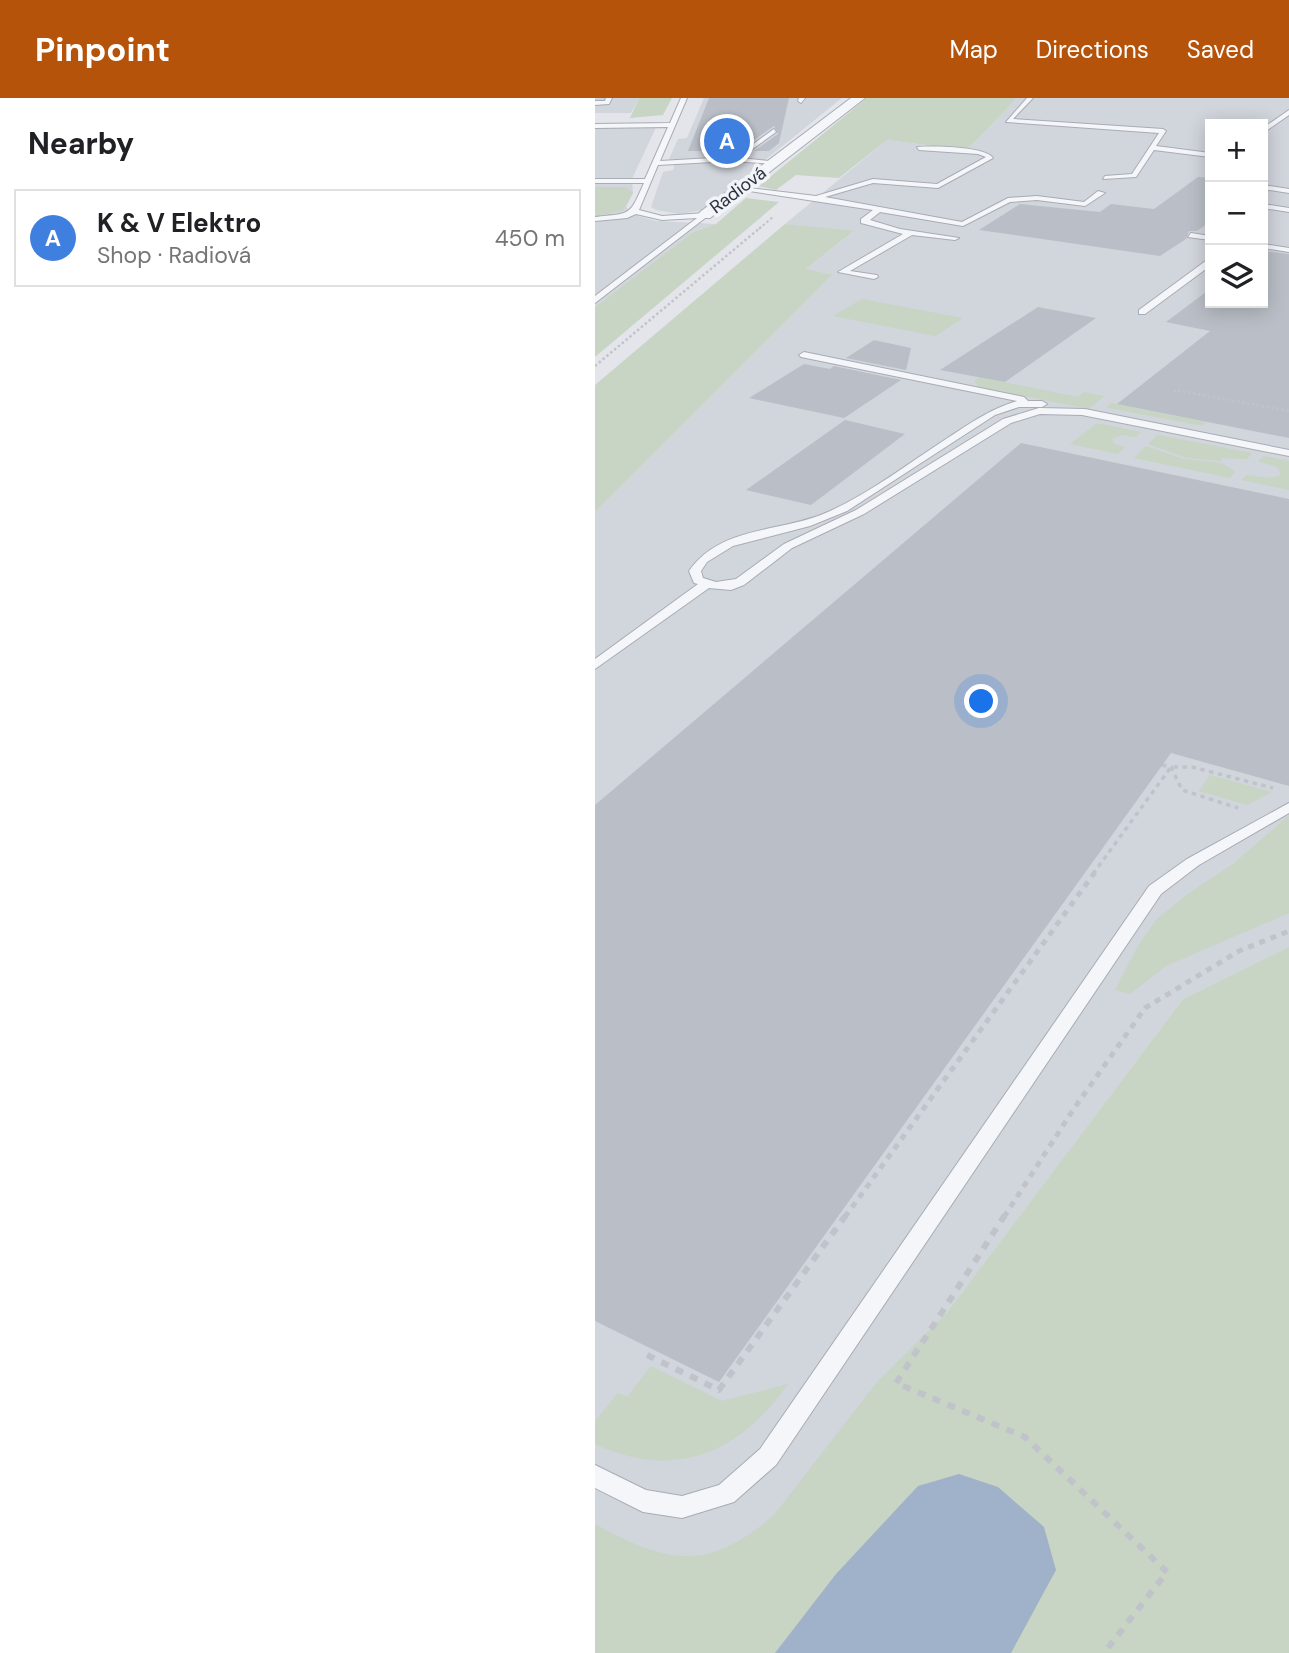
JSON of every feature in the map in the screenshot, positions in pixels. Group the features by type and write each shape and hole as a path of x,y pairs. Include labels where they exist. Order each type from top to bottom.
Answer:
{"street":[{"name":"Radiová","path":"705,215 859,98"}],"lane":[{"path":"595,103 607,103 610,98"},
{"path":"595,219 627,216 635,211 684,98"},
{"path":"1030,98 1008,121 1163,131 1134,176 1105,178"},
{"path":"1268,127 1289,112"},
{"path":"595,119 620,120 633,125"},
{"path":"595,125 672,125"},
{"path":"731,159 743,154 774,131"},
{"path":"817,198 873,181 938,186 990,158 979,152 919,148"},
{"path":"1153,148 1205,154"},
{"path":"654,163 731,159 775,162"},
{"path":"595,181 646,181"},
{"path":"1268,188 1289,191"},
{"path":"740,189 799,195 963,224 1008,200 1037,198 1085,204 1101,193"},
{"path":"1268,207 1289,210"},
{"path":"879,209 864,221 879,227 955,238"},
{"name":"Radiová","path":"635,211 662,218 705,215"},
{"path":"595,300 705,215"},
{"path":"874,277 842,272 912,232"},
{"path":"1191,235 1205,237"},
{"path":"1268,247 1289,250"},
{"path":"1142,312 1205,266"},
{"path":"804,355 1289,453"},
{"path":"1042,404 1018,404 991,413 838,512 806,524 741,538 726,545 699,563 695,571 698,580 705,585 731,586 740,582 788,546 860,512 1007,421 1039,411 1085,412"},
{"path":"595,665 705,585"},
{"path":"595,1476 643,1501 682,1507 726,1494 768,1457 1155,890 1193,862 1289,807"}],"path":[{"path":"595,366 799,195"},
{"path":"1174,392 1176,390 1289,411"},
{"path":"1163,765 1192,767 1271,789 1281,784"},
{"path":"1171,767 1182,790 1249,810"},
{"path":"647,1355 719,1390 1171,767"},
{"path":"1104,1653 1167,1572 1025,1437 896,1383 1073,1111 1145,1008 1239,951 1289,931"}],"shaded area":[{"path":"595,98 639,98 631,113 595,113"},
{"path":"704,98 842,98 703,210 679,214 656,210 651,207 663,172 673,170 676,160 669,159 678,139 687,138"},
{"path":"1017,98 1289,98 1289,947 1183,999 948,1311 878,1382 1019,1446 595,1653 595,512 831,276 805,270 853,232 785,224 887,140 967,150"},
{"path":"658,123 632,179 633,193 626,207 635,215 656,221 716,224 693,232 595,307 595,124"}],"green space":[{"path":"639,98 672,98 663,115 630,118"},
{"path":"867,98 1017,98 967,150 887,140 839,178 796,175 776,190 759,186"},
{"path":"595,187 626,187 633,193 623,210 595,217"},
{"path":"746,198 779,202 595,357 595,307 693,232 716,224"},
{"path":"785,224 854,231 806,269 832,275 595,512 595,385"},
{"path":"862,299 963,318 935,336 833,316"},
{"path":"979,377 1078,397 1084,392 1104,396 1089,409 979,387 974,381"},
{"path":"1111,403 1206,422 1197,425 1108,408"},
{"path":"1096,424 1141,432 1136,437 1122,435 1112,439 1115,444 1125,447 1118,454 1070,444"},
{"path":"1158,435 1252,453 1247,459 1222,458 1221,461 1187,458 1148,444"},
{"path":"1146,446 1184,459 1222,463 1235,472 1230,478 1134,458"},
{"path":"1264,456 1289,461 1289,490 1241,480 1246,475 1271,478 1281,475 1277,467 1258,461"},
{"path":"1210,775 1272,792 1247,805 1199,791"},
{"path":"1289,815 1289,913 1166,966 1130,994 1115,990 1139,944 1157,919 1189,893 1233,864"},
{"path":"1289,947 1289,1653 595,1653 595,1524 644,1548 687,1556 707,1554 728,1546 750,1534 774,1515 877,1382 948,1311 1183,999"},
{"path":"651,1366 722,1401 788,1384 749,1428 727,1443 703,1454 679,1459 652,1460 624,1455 595,1444 595,1421 618,1393 627,1397"}],"water":[{"path":"959,1474 998,1487 1044,1527 1056,1570 1011,1653 775,1653 836,1574 918,1486"}],"building":[{"path":"709,98 789,98 779,143 769,151 754,151 778,134 774,126 738,151 688,151"},
{"path":"1198,177 1205,178 1205,225 1197,231 1189,231 1186,239 1160,256 979,230 1020,204 1100,212 1111,204 1154,209"},
{"path":"1268,252 1289,254 1289,438 1117,404 1210,331 1166,322 1205,293 1205,308 1268,308"},
{"path":"1038,307 1096,318 1005,382 940,370"},
{"path":"874,340 911,348 906,370 846,358"},
{"path":"804,364 830,369 834,366 901,380 844,418 749,398"},
{"path":"845,420 905,434 811,505 746,490"},
{"path":"1021,443 1289,499 1289,786 1171,753 719,1382 595,1321 595,805"}],"place":[{"name":"K & V Elektro","path":"727,141"}]}
